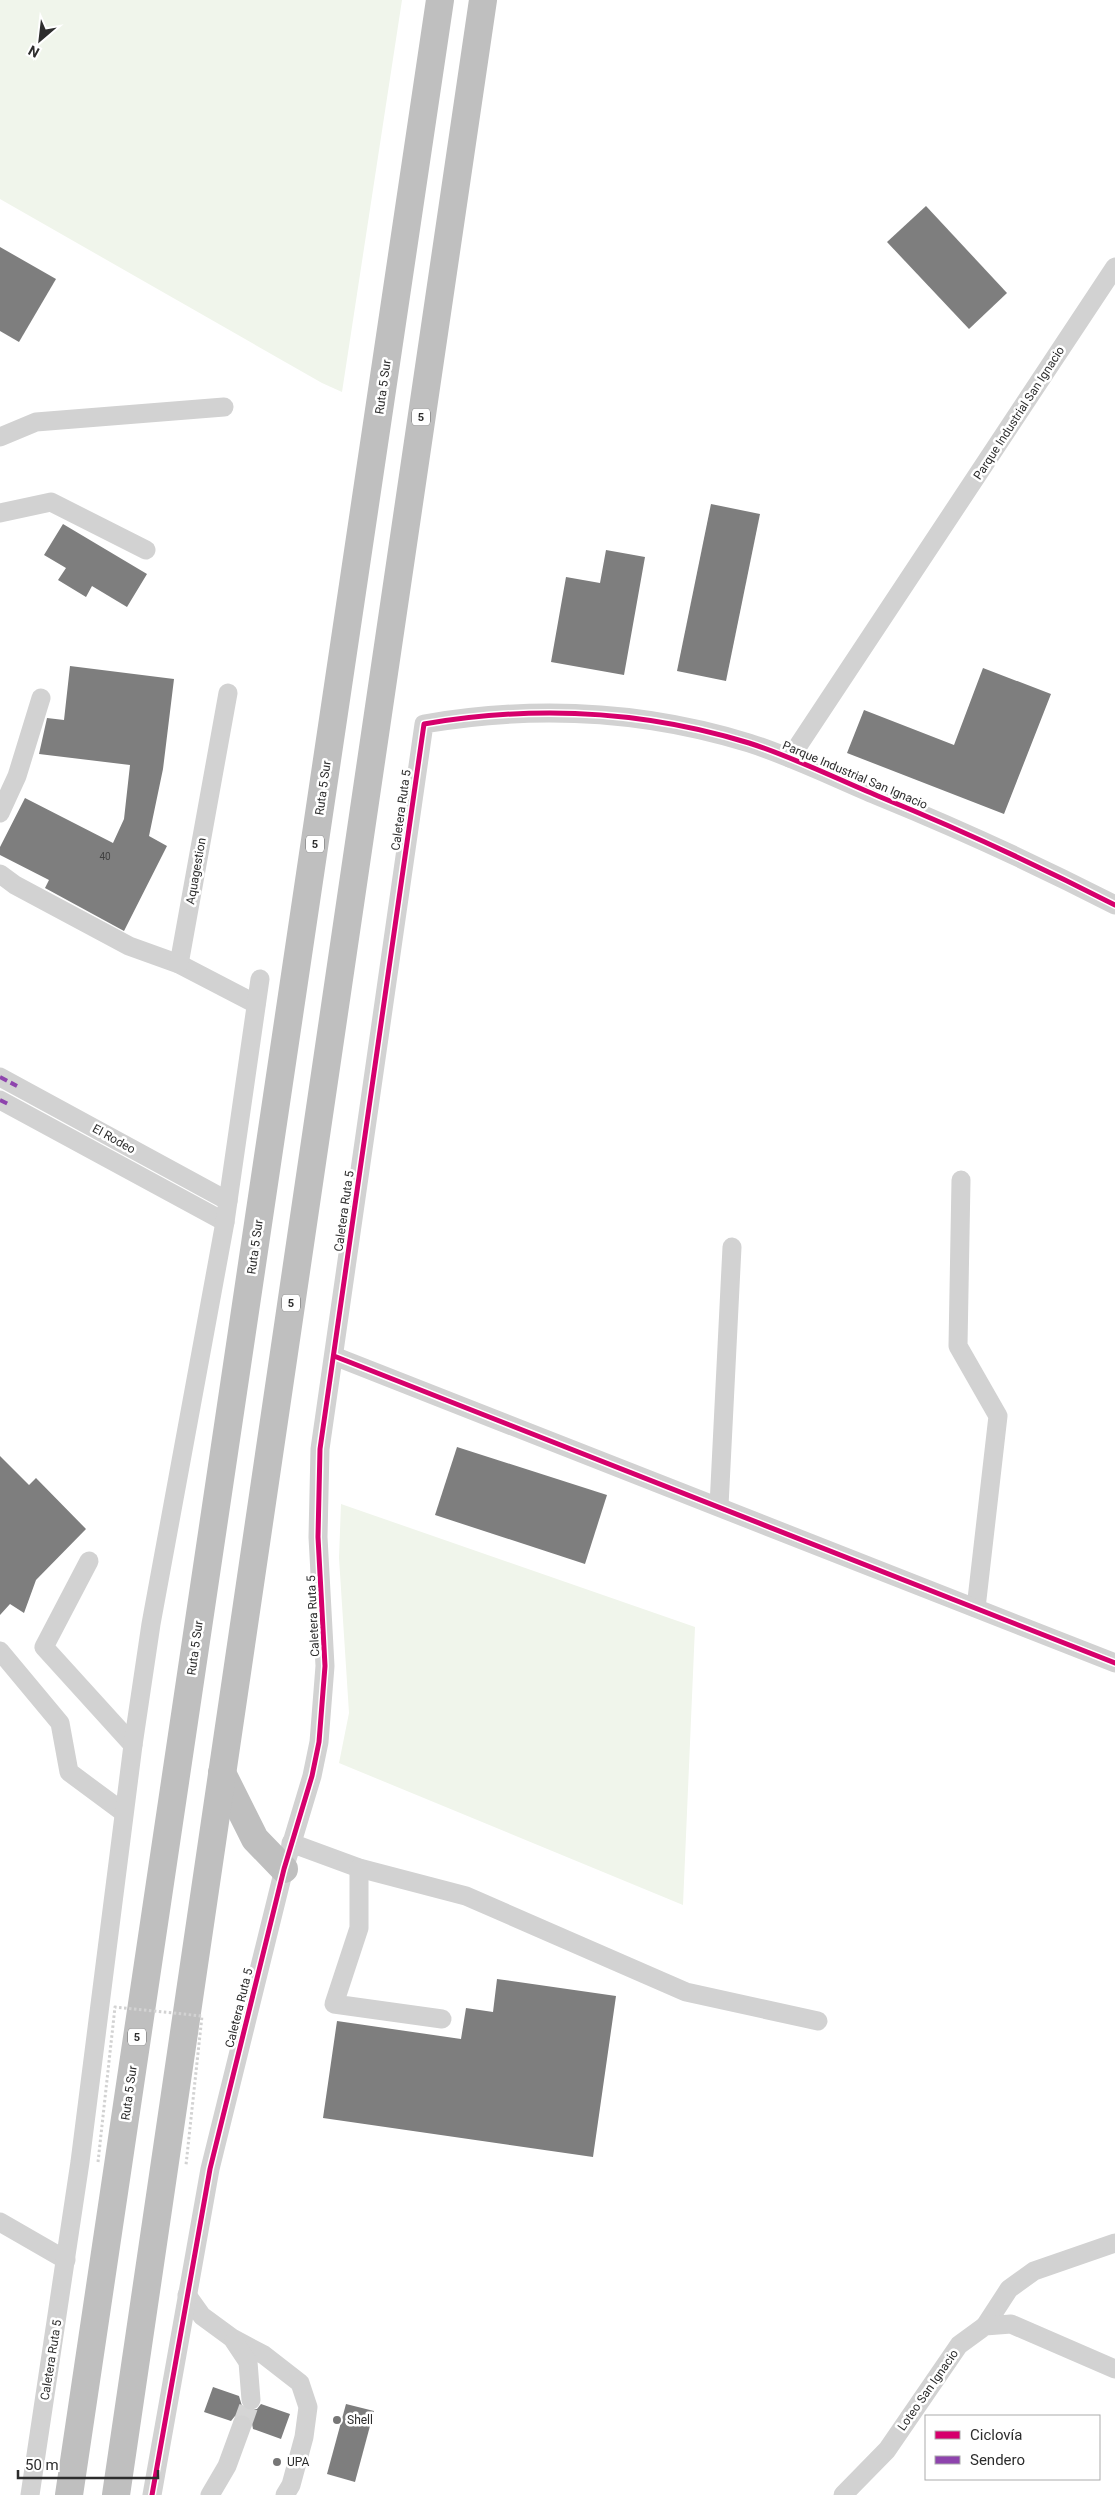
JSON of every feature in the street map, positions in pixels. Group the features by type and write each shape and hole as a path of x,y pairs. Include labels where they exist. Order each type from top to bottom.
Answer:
{"highway":[{"name":"Ruta 5 Sur","path":"70,2495 440,0"},
{"name":"5","path":"116,2495 483,0"},
{"path":"222,1773 255,1839 284,1868"}],"street":[{"name":"Parque Industrial San Ignacio","path":"790,758 1115,267"},
{"path":"0,437 36,422 224,407"},
{"path":"0,513 51,502 146,550"},
{"name":"Aquagestion","path":"179,964 228,693"},
{"path":"0,813 8,776 41,698"},
{"name":"Parque Industrial San Ignacio","path":"424,724 464,717 544,711 625,716 709,732 790,758 966,832 1115,905"},
{"name":"Caletera Ruta 5","path":"152,2495 210,2169 284,1868 312,1776 323,1704 325,1628 318,1537 318,1493 324,1412 334,1356 424,724"},
{"path":"0,874 14,885 129,946 179,964 256,1004"},
{"name":"Caletera Ruta 5","path":"30,2495 66,2260 123,1812 151,1624 225,1222 260,979"},
{"name":"El Rodeo","path":"0,1077 228,1201"},
{"name":"El Rodeo","path":"0,1100 225,1222"},
{"path":"961,1180 958,1346 998,1416 976,1608"},
{"path":"719,1506 732,1246"},
{"path":"334,1356 1115,1663"},
{"path":"89,1561 44,1647 133,1745"},
{"path":"0,1651 60,1723 69,1772 123,1812"},
{"path":"291,1842 359,1868 466,1896 686,1992 818,2021"},
{"path":"359,1868 359,1928 334,2004 442,2019"},
{"path":"0,2222 66,2260"},
{"path":"985,2326 1009,2290 1034,2271 1115,2243"},
{"path":"187,2295 202,2316 232,2338 264,2355 300,2383 308,2408 304,2437 291,2485 285,2495"},
{"path":"985,2326 1011,2324 1115,2369"},
{"name":"Loteo San Ignacio","path":"843,2495 887,2450 959,2345 985,2326"},
{"path":"232,2338 248,2362 251,2400"},
{"path":"210,2495 227,2466 242,2425"}],"path":[{"path":"98,2162 115,2007 202,2016 186,2165"}],"shaded area":[{"path":"0,0 402,0 342,392 322,383 0,199"},
{"path":"341,1504 695,1627 683,1905 339,1763 349,1713 339,1558"}],"building":[{"path":"926,206 1007,293 969,329 887,242"},
{"path":"0,247 56,279 19,342 0,331"},
{"path":"711,504 760,514 726,681 677,671"},
{"path":"63,524 147,574 127,607 92,586 86,597 58,580 66,568 44,555"},
{"path":"606,550 645,557 624,675 551,662 566,577 600,583"},
{"path":"70,666 174,679 163,769 149,836 167,846 124,931 45,888 49,880 0,855 0,847 25,798 113,843 124,819 130,765 39,754 47,718 64,720"},
{"path":"983,668 1051,694 1004,814 847,753 864,710 954,745"},
{"path":"457,1447 607,1495 585,1564 435,1515"},
{"path":"0,1456 29,1485 36,1478 86,1529 36,1580 24,1613 10,1604 0,1615"},
{"path":"497,1979 616,1996 593,2157 323,2118 337,2021 461,2039 466,2008 493,2012"},
{"path":"213,2387 239,2396 242,2406 247,2410 257,2409 261,2404 290,2414 281,2439 253,2429 251,2418 245,2414 235,2416 231,2421 204,2412"},
{"path":"346,2404 374,2411 355,2482 327,2474"}],"tunnel":[{"path":"242,2425 251,2400"}],"marked path":[{"path":"0,1077 17,1086"},
{"path":"0,1100 8,1104"}],"cycle path":[{"path":"152,2495 210,2169 284,1869 312,1776 319,1742 325,1666 318,1537 320,1449 424,724 506,714 588,714 669,723 709,732 749,743 814,768 998,848 1115,905"},
{"path":"334,1356 1115,1663"}],"place":[{"name":"Shell","path":"337,2420"},
{"name":"UPA","path":"277,2462"}]}
